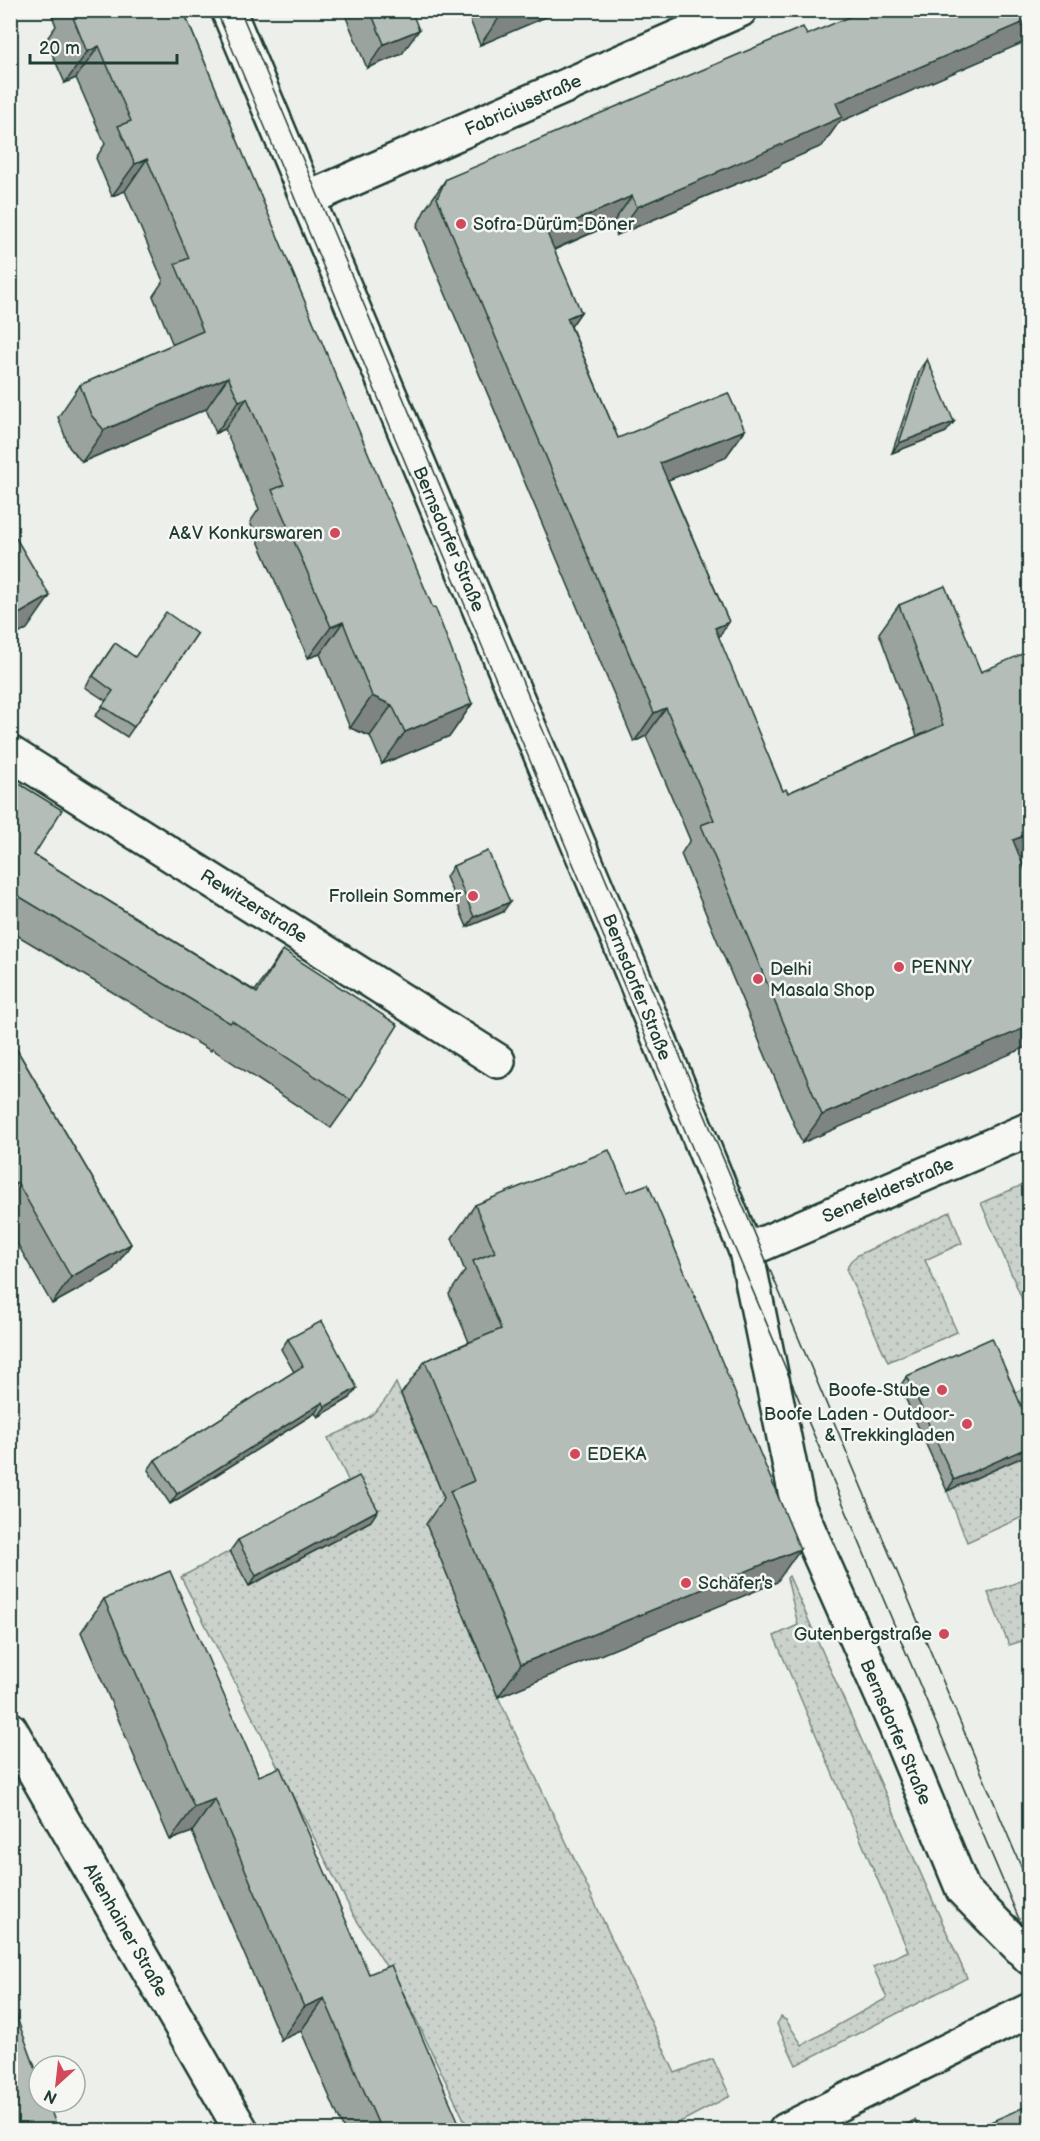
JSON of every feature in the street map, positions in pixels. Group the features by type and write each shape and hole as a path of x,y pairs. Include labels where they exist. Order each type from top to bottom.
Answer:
{"street":[{"name":"Bernsdorfer Straße","path":"228,10 620,943 746,1251 798,1506 895,1725 963,1890 1029,1958"},
{"name":"Fabriciusstraße","path":"307,199 740,10"},
{"name":"Rewitzerstraße","path":"10,753 498,1060"},
{"name":"Senefelderstraße","path":"746,1251 1029,1129"},
{"name":"Altenhainer Straße","path":"10,1730 241,2130"},
{"path":"786,2130 1029,2010"}],"shaded area":[{"path":"1029,1182 1029,1315 981,1203"},
{"path":"950,1212 962,1243 925,1260 957,1332 888,1362 847,1271 848,1265 858,1255"},
{"path":"396,1383 451,1514 427,1525 498,1697 675,2073 713,2059 730,2096 665,2130 469,2130 404,1994 354,1916 181,1577 230,1551 249,1585 351,1486 328,1438 368,1418 382,1404"},
{"path":"1029,1386 1029,1451 1005,1397"},
{"path":"1029,1454 1029,1514 967,1542 947,1491"},
{"path":"789,1576 967,1978 796,2065 777,2024 781,2017 786,2020 802,2045 887,1998 873,1967 908,1951 774,1636 798,1625 787,1578"},
{"path":"1030,1578 1029,1654 1022,1641 1009,1645 988,1593"}],"building":[{"path":"70,10 183,10 433,608 435,607 472,704 405,732 392,705 372,696 343,622 331,627 272,490 284,485 247,398 239,401 228,377 104,430 91,415 80,385 203,331 175,264 189,258 147,159 135,164 118,126 131,121 99,46 87,52"},
{"path":"370,10 411,10 419,30 384,44"},
{"path":"499,10 512,10 501,15"},
{"path":"865,10 1029,10 1029,20 836,103 842,117 799,137 637,207 632,196 547,233 581,312 567,318 618,438 728,393 745,430 660,463 729,622 715,628 783,791 786,789 788,793 943,725 899,605 945,586 981,672 1029,651 1029,834 1013,840 1029,880 1029,1026 822,1115 701,825 714,820 666,708 654,713 437,198 446,179 803,27 807,35"},
{"path":"927,359 954,422 899,443"},
{"path":"10,528 50,596 10,619"},
{"path":"166,612 197,634 134,727 102,706 113,691 93,676 115,643 135,657"},
{"path":"10,778 62,810 34,855 257,993 283,950 398,1025 351,1100 232,1021 230,1023 10,891"},
{"path":"488,851 510,902 474,917 453,866"},
{"path":"10,1038 131,1244 71,1277 17,1182 10,1186"},
{"name":"EDEKA","path":"609,1150 627,1192 648,1184 800,1549 521,1664 450,1491 474,1481 425,1361 501,1329 473,1261 495,1252 475,1205"},
{"path":"322,1321 357,1388 325,1407 323,1402 177,1494 155,1460 303,1366 288,1339"},
{"name":"Boofe Laden - Outdoor- & Trekkingladen","path":"992,1338 1029,1424 1029,1447 954,1480 907,1376"},
{"path":"359,1476 378,1510 256,1576 238,1540"},
{"path":"170,1571 259,1776 280,1767 369,1974 391,1965 462,2130 381,2130 324,1998 304,2007 215,1799 194,1807 104,1599"},
{"path":"10,1999 30,2054 27,2054 27,2114 52,2114 58,2130 10,2130"},
{"path":"1029,2105 1029,2130 972,2130"},
{"path":"915,2120 921,2130 895,2130"}],"tram line":[{"path":"216,10 669,1093 1030,1945"},
{"path":"240,10 1030,1888"}],"place":[{"name":"Sofra-Dürüm-Döner","path":"461,224"},
{"name":"A&V Konkurswaren","path":"335,533"},
{"name":"Frollein Sommer","path":"473,896"},
{"name":"PENNY","path":"899,967"},
{"name":"Delhi Masala Shop","path":"758,979"},
{"name":"Boofe-Stube","path":"942,1390"},
{"name":"Boofe Laden - Outdoor- & Trekkingladen","path":"967,1424"},
{"name":"EDEKA","path":"575,1454"},
{"name":"Schäfer's","path":"686,1583"},
{"name":"Gutenbergstraße","path":"944,1634"}]}
